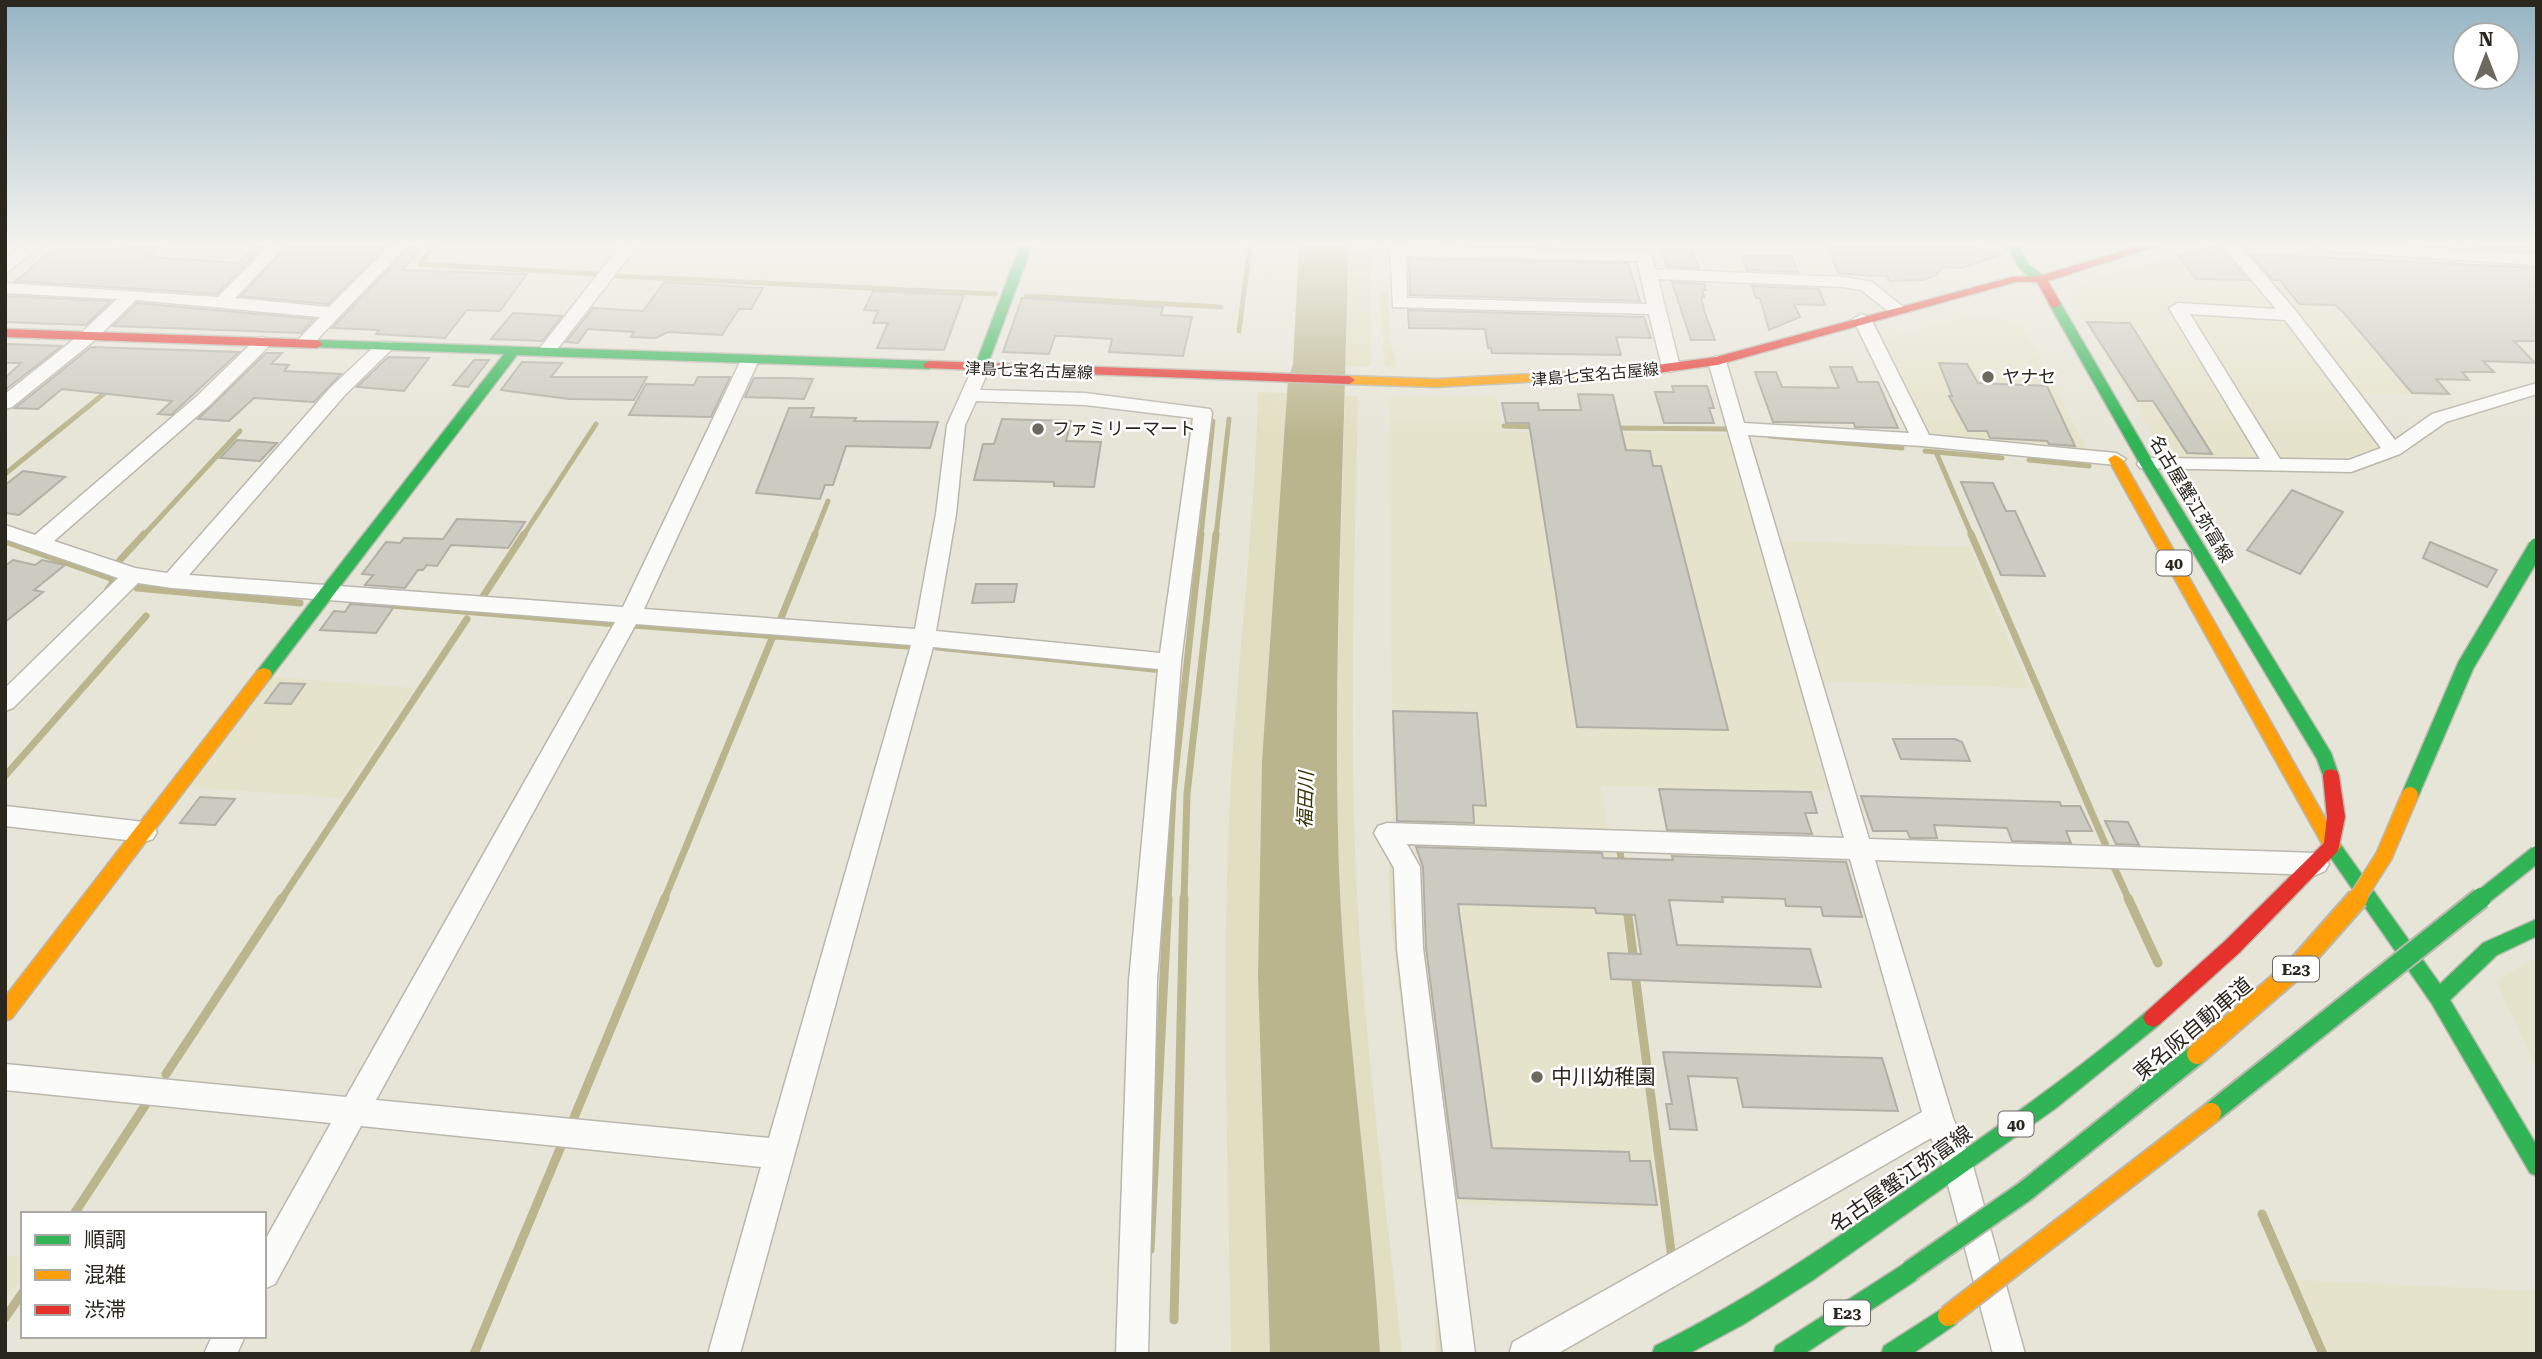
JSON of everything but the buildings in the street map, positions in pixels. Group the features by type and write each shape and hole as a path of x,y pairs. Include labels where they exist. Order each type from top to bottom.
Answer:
{"main road":[{"path":"980,369 1002,309"},
{"name":"名古屋蟹江弥富線","path":"1663,1354 1715,1330 1875,1225 2109,1057 2232,947 2324,855 2336,817 2334,783 2325,758 2147,464 2058,309"},
{"name":"津島七宝名古屋線","path":"5,333 1354,381 1527,381 1717,361 1898,310"},
{"path":"5,1012 513,351"},
{"name":"40","path":"2103,436 2324,855"},
{"name":"東名阪自動車道","path":"1784,1354 2035,1184 2119,1119 2287,978 2341,921 2380,864 2466,665 2537,547"},
{"path":"1892,1354 2063,1234 2450,919 2537,854"},
{"path":"2324,855 2439,998 2537,1166"},
{"path":"2439,998 2490,949 2537,927"}],"street":[{"path":"5,403 115,309"},
{"path":"298,309 334,313"},
{"path":"304,343 337,309"},
{"path":"546,352 579,309"},
{"path":"1657,309 1671,367"},
{"path":"2179,309 2275,467"},
{"path":"2201,309 2290,315"},
{"path":"2285,309 2393,450"},
{"path":"1862,319 1922,440"},
{"path":"39,543 204,400 263,342"},
{"path":"172,581 337,392 385,346"},
{"path":"266,1269 630,615 750,360"},
{"path":"1717,361 1938,1118 1958,1166 2009,1354"},
{"path":"724,1354 924,638 946,514 956,425 980,369"},
{"path":"2147,464 2351,466 2393,450 2440,418 2537,388"},
{"path":"969,395 1085,399 1203,413 1170,662 1143,981 1132,1354"},
{"path":"1737,428 1922,440 2116,459"},
{"path":"5,532 133,575 172,581 924,638 1170,662"},
{"path":"5,702 133,575"},
{"path":"5,816 144,832"},
{"path":"1459,1354 1410,948 1406,867 1387,833 1860,849 2324,855"},
{"path":"5,1077 780,1154"},
{"path":"1525,1354 1938,1118"},
{"path":"220,1354 228,1338"}],"shaded area":[{"path":"1347,309 1371,309 1371,366 1346,366"},
{"path":"1381,309 1389,309 1390,338 1396,367 1386,366"},
{"path":"2078,309 2537,309 2537,359 2503,321 2340,313 2411,394 2340,393 2379,448 2332,462 2168,460"},
{"path":"1979,313 2022,325 2086,446 2081,451 2020,445 1996,398 1970,398 1991,442 1930,435 1883,340"},
{"path":"1258,392 1287,393 1262,761 1258,976 1270,1354 1231,1354 1226,1058 1228,835 1254,485"},
{"path":"1345,396 1358,396 1353,694 1359,933 1375,1114 1402,1354 1380,1354 1340,911 1337,764"},
{"path":"1390,396 1497,397 1503,431 1730,435 1830,791 1601,786 1608,833 1392,826"},
{"path":"1777,541 1969,547 2029,688 1819,681"},
{"path":"272,677 415,688 341,798 188,787"},
{"name":"中川幼稚園","path":"1413,841 1614,846 1659,1208 1447,1204 1417,950"},
{"path":"1389,855 1399,871 1447,1354 1436,1354 1435,1299 1390,911"},
{"path":"2537,957 2537,1069 2496,981"},
{"path":"5,1255 21,1258 21,1280 5,1302"},
{"path":"2296,1280 2537,1291 2537,1354 2329,1354"}],"water":[{"name":"福田川","path":"1296,309 1346,309 1338,636 1339,870 1347,991 1380,1354 1270,1354 1258,976 1262,761 1288,379 1293,364"}],"waterway":[{"path":"1239,331 1242,309"},
{"path":"5,474 111,388"},
{"path":"1216,536 1229,419"},
{"path":"1201,536 1213,421"},
{"path":"523,536 596,424"},
{"path":"1504,426 1538,427"},
{"path":"1613,428 1726,429"},
{"path":"143,536 240,431"},
{"path":"1770,436 1902,448"},
{"path":"1925,451 1936,452"},
{"path":"1936,452 2002,458"},
{"path":"1936,452 1972,536"},
{"path":"2029,460 2089,466"},
{"path":"814,536 828,501"},
{"path":"120,560 144,534"},
{"path":"482,598 524,534"},
{"path":"781,618 815,534"},
{"path":"1168,900 1173,793 1201,534"},
{"path":"1184,900 1187,794 1216,534"},
{"path":"1971,534 2107,848"},
{"path":"5,541 111,578 113,583 108,589"},
{"path":"137,588 300,603"},
{"path":"391,605 617,624"},
{"path":"5,776 146,616"},
{"path":"281,900 467,619"},
{"path":"633,625 907,646"},
{"path":"664,900 773,636"},
{"path":"937,647 1163,670"},
{"path":"1620,851 1622,868"},
{"path":"2114,867 2129,900"},
{"path":"166,1074 282,898"},
{"path":"573,1120 665,898"},
{"path":"1150,1250 1168,898"},
{"path":"1174,1320 1184,898"},
{"path":"2128,898 2158,963"},
{"path":"1627,908 1634,962"},
{"path":"1635,974 1672,1259"},
{"path":"75,1212 148,1101"},
{"path":"474,1354 562,1144"},
{"path":"2262,1214 2323,1354"},
{"path":"5,1318 21,1295"}],"traffic: fast":[{"path":"980,369 1002,309"},
{"path":"2058,309 2147,464 2325,758 2331,776"},
{"path":"317,344 929,365"},
{"path":"264,674 513,351"},
{"path":"2410,795 2466,665 2537,546"},
{"path":"2332,846 2439,998 2537,1166"},
{"path":"2211,1113 2537,854"},
{"path":"2439,998 2490,949 2537,927"},
{"path":"1663,1354 1736,1316 1840,1249 2049,1101 2153,1018"},
{"path":"1910,1271 2024,1192 2197,1054"},
{"path":"1784,1354 1910,1271"},
{"path":"1892,1354 1948,1316"}],"traffic: slow":[{"path":"1349,380 1436,383 1627,373"},
{"path":"2115,459 2332,846"},
{"path":"5,1012 264,674"},
{"path":"2197,1054 2297,967 2343,919 2380,864 2410,795"},
{"path":"1948,1316 2211,1113"}],"traffic: jam":[{"path":"1627,373 1717,361 1905,309"},
{"path":"5,333 317,344"},
{"path":"929,365 1349,380"},
{"path":"2153,1018 2232,947 2332,846 2336,817 2331,776"}],"place":[{"name":"ヤナセ","path":"1988,377"},
{"name":"ファミリーマート","path":"1038,429"},
{"name":"中川幼稚園","path":"1537,1077"}]}
